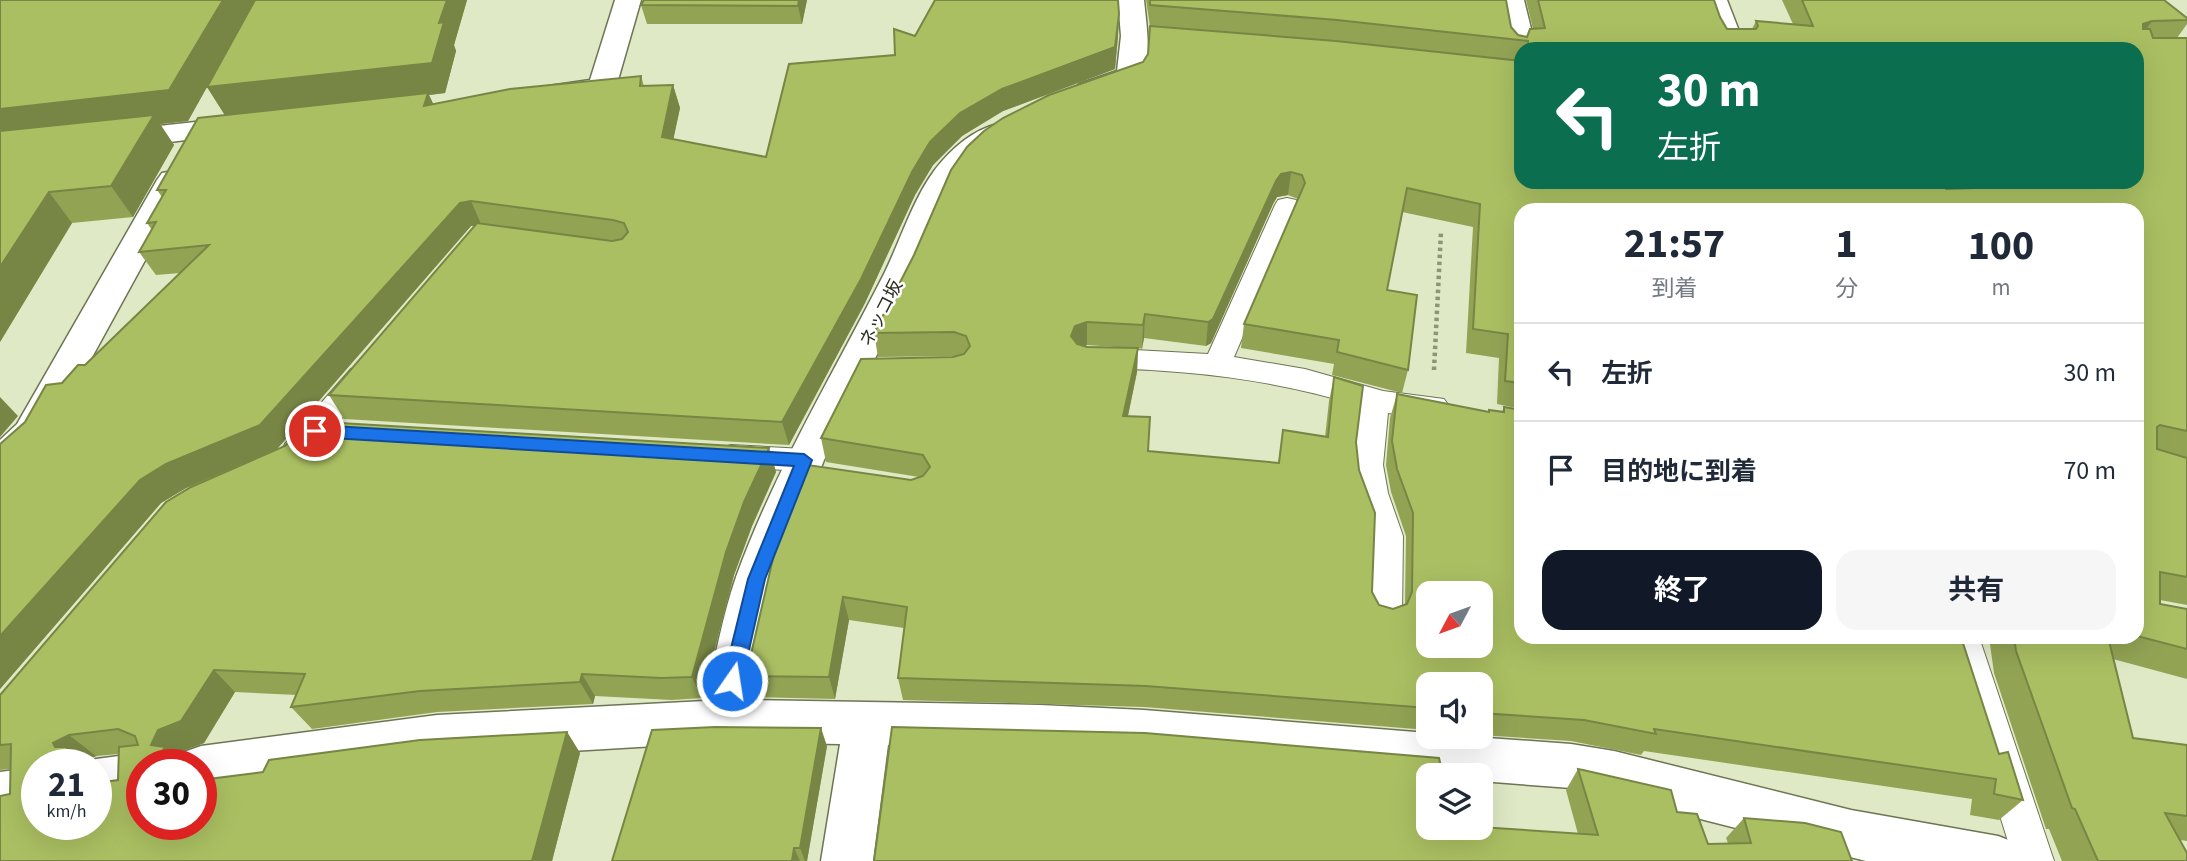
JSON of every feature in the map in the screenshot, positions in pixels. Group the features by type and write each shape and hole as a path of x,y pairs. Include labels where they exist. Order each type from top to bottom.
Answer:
{"street":[{"path":"533,95 602,88 628,0"},
{"path":"1055,104 1131,76 1148,37 1131,0"},
{"path":"1511,0 1520,42"},
{"path":"1714,0 1729,42"},
{"path":"0,463 31,434 219,95"},
{"name":"ネッコ坂","path":"723,721 757,579 809,469 863,371 944,180 957,162 975,146 1022,120"},
{"path":"80,144 270,123"},
{"path":"217,766 437,737 723,721 1040,726 1144,732 1354,751 1535,761 1614,774 1696,810 1851,834 1998,861"},
{"path":"848,861 867,724"},
{"path":"0,795 21,792"}],"lane":[{"path":"1217,365 1287,205"},
{"path":"1088,358 1217,365 1304,379 1375,401 1421,408 1445,408"},
{"path":"267,469 290,459 376,359"},
{"path":"1375,401 1368,465 1372,493 1387,536 1388,589 1385,615"},
{"path":"315,431 356,434"},
{"path":"709,454 809,469"},
{"path":"1964,644 2034,861"}],"path":[{"path":"1441,232 1445,408"}],"building":[{"path":"0,0 223,0 169,90 0,109"},
{"path":"255,0 447,0 439,23 444,22 432,63 207,87"},
{"path":"644,0 799,0 798,6 641,5"},
{"path":"935,0 1118,0 1115,47 1002,89 960,113 930,142 912,172 861,279 782,422 329,395 477,223 612,241 622,239 628,232 624,223 613,220 471,201 460,203 260,425 166,464 140,480 0,636 0,444 25,422 46,385 62,383 78,365 85,365 209,245 139,252 156,222 147,223 166,190 157,190 198,118 428,93 424,106 510,89 641,76 640,86 673,85 662,137 766,157 789,64 895,55 894,29 915,36"},
{"path":"1150,0 1506,0 1511,27 1518,35 1527,37 1530,29 1545,28 1538,0 1714,0 1727,29 1756,29 1756,21 1813,26 1802,0 2164,0 2187,18 2152,21 2143,24 2143,29 2150,29 2153,38 2187,38 2187,431 2160,425 2157,427 2157,449 2187,458 2187,577 2160,572 2160,604 2187,609 2187,649 2144,638 2144,203 1514,203 1514,382 1505,381 1508,334 1473,329 1480,204 1407,188 1387,290 1417,295 1408,370 1337,352 1339,340 1244,324 1305,183 1302,175 1291,172 1281,174 1276,181 1213,319 1208,322 1145,314 1143,325 1087,322 1075,326 1071,336 1077,344 1087,347 1138,348 1123,416 1150,417 1148,451 1279,463 1283,430 1328,437 1334,377 1363,386 1356,442 1359,470 1375,513 1372,592 1379,605 1393,609 1407,604 1412,592 1413,513 1397,469 1392,441 1397,394 1489,412 1504,412 1504,407 1514,409 1514,644 1963,644 1999,754 2008,752 2023,800 1994,794 1996,779 1654,729 1656,734 1584,720 1493,714 1493,672 1416,672 1416,707 1146,686 898,678 907,607 843,597 829,677 746,676 774,554 808,465 911,480 923,476 930,467 923,455 821,438 861,359 953,357 964,354 970,346 966,336 954,332 874,333 914,255 951,170 967,147 1003,118 1049,95 1143,62 1148,54 1150,26 1336,41 1514,60 1514,189 2144,189 2144,42 1528,41 1337,20 1150,5"},
{"path":"154,115 111,186 49,192 0,267 0,131"},
{"path":"306,421 769,448 744,502 726,552 692,677 582,674 580,682 420,691 291,707 305,674 214,670 181,721 158,730 151,745 165,747 164,749 126,749 126,840 217,840 217,778 263,772 269,760 420,740 567,732 532,861 0,861 0,796 10,794 11,744 0,745 0,695 166,502 191,487 285,446"},
{"path":"2015,644 2110,644 2133,738 2187,745 2187,816 2165,813 2187,853 2187,861 2098,861 2075,809 2072,808"},
{"path":"715,727 821,728 800,848 794,848 792,861 612,861 652,730"},
{"path":"892,727 1145,733 1439,758 1440,763 1416,763 1416,840 1493,840 1493,828 1598,835 1578,769 1671,790 1677,812 1697,814 1708,844 1751,843 1744,818 1805,823 1841,832 1852,861 874,861"}],"route":[{"path":"315,431 804,460 772,535 757,579 732,681"}]}
